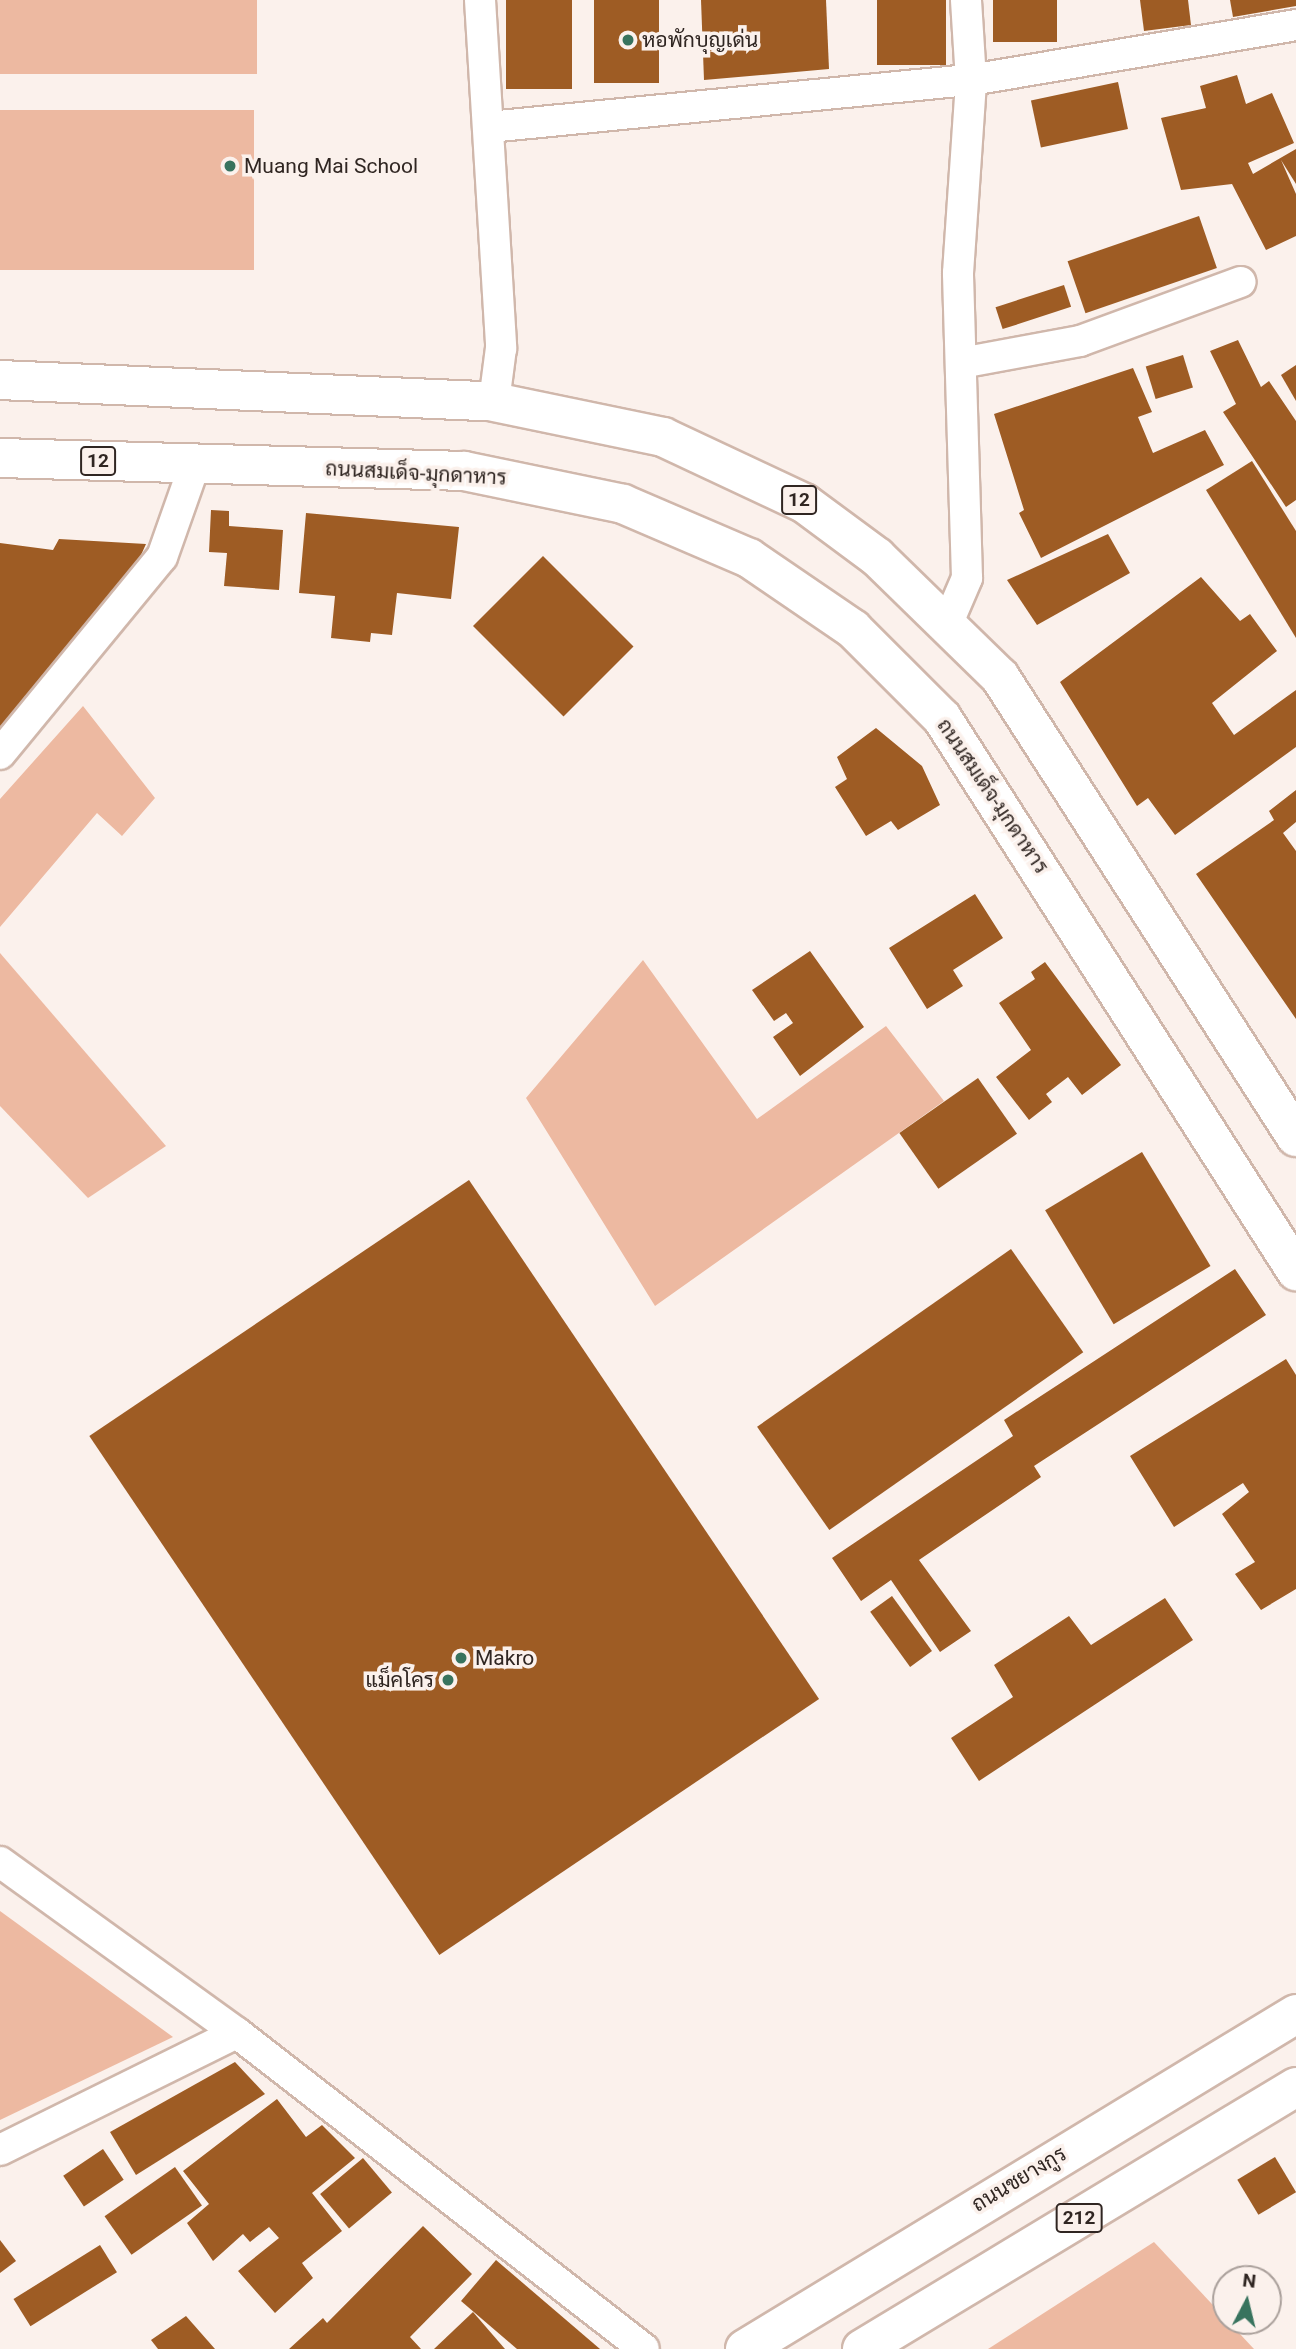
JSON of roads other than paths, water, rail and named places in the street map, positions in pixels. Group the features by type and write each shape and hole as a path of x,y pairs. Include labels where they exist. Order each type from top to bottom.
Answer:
{"main road":[{"name":"12","path":"0,380 494,402 663,437 740,469 804,503 949,620 1044,737 1296,1137"},
{"name":"ถนนสมเด็จ-มุกดาหาร","path":"0,458 464,471 574,491 688,527 749,558 853,629 942,718 975,764 1296,1271"},
{"name":"ถนนชยางกูร","path":"745,2349 1296,2014"},
{"name":"212","path":"862,2349 1296,2087"}],"street":[{"path":"480,0 501,348 494,402"},
{"path":"949,620 967,579 958,273 971,80 966,0"},
{"path":"489,127 971,80 1296,24"},
{"path":"961,363 1080,341 1240,282"},
{"path":"0,754 162,557 195,464"},
{"path":"0,1862 237,2033 644,2349"},
{"path":"0,2150 237,2033"}],"place":[{"name":"หอพักบุญเด่น","path":"628,40"},
{"name":"Muang Mai School","path":"230,166"},
{"name":"Makro","path":"461,1658"},
{"name":"แม็คโคร","path":"448,1680"}]}
